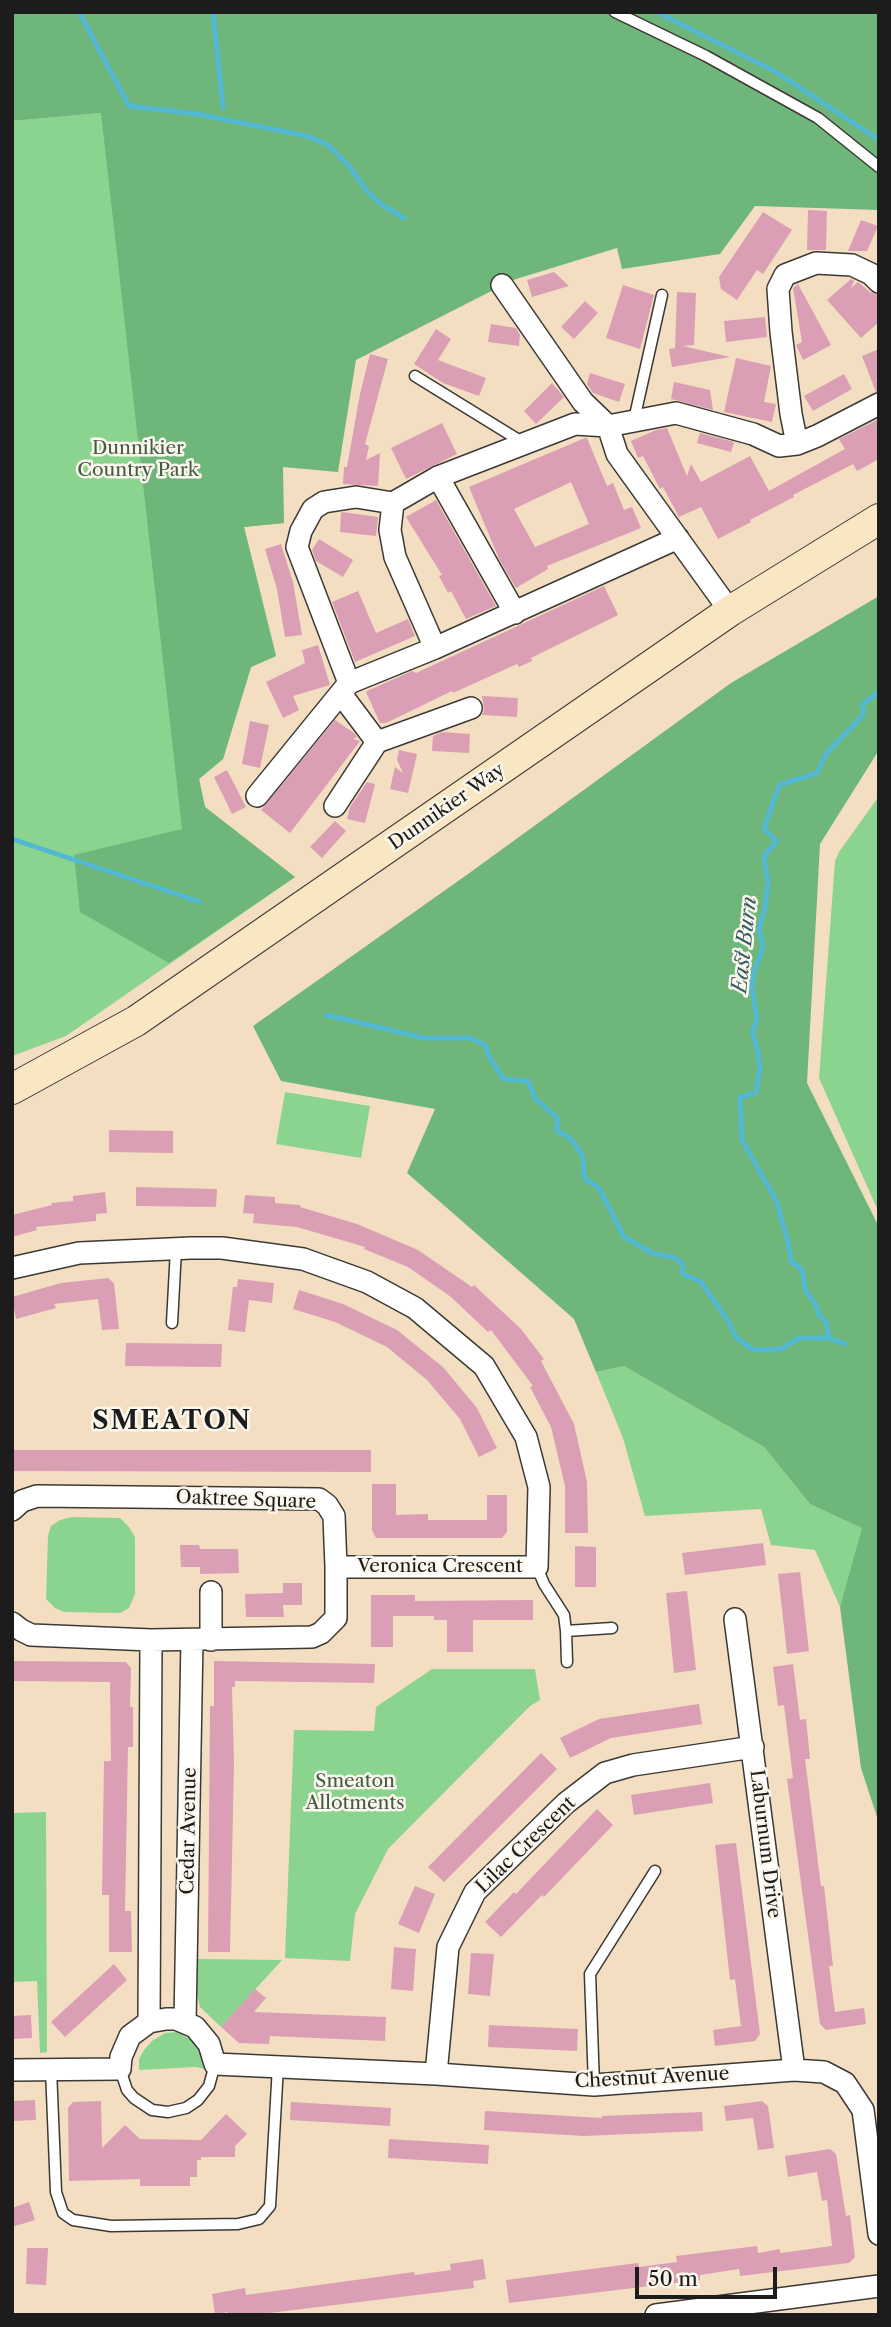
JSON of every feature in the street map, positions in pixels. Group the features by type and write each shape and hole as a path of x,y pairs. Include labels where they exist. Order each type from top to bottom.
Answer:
{"main road":[{"name":"Dunnikier Way","path":"12,1089 136,1020 730,611 879,519"}],"street":[{"path":"797,444 780,321 778,289 785,275 816,263 840,264 852,265 871,274 879,282"},
{"path":"502,285 583,402 608,426 617,454 730,611"},
{"path":"377,742 345,689 297,547 300,531 313,509 324,502 356,497 393,503 438,477 575,424 608,426 676,413 753,433 779,446 797,444 817,436 879,404"},
{"path":"438,477 515,613"},
{"path":"393,503 390,530 395,557 435,649"},
{"path":"257,796 345,689 678,538"},
{"path":"335,806 377,742 471,708"},
{"name":"Veronica Crescent","path":"12,1268 79,1253 176,1249 222,1248 303,1259 367,1282 415,1308 484,1366 526,1437 539,1486 537,1567 336,1567"},
{"name":"Oaktree Square","path":"12,1510 22,1501 37,1496 319,1499 334,1516 336,1567 336,1619 321,1633 312,1637 151,1640 31,1634 12,1623"},
{"name":"Cedar Avenue","path":"185,2022 202,1640 211,1592"},
{"name":"Laburnum Drive","path":"735,1619 794,2070"},
{"name":"Cedar Avenue","path":"149,2022 151,1640"},
{"name":"Lilac Crescent","path":"436,2074 449,1947 475,1892 566,1803 605,1773 632,1765 753,1747"},
{"path":"12,2070 120,2069 121,2057 130,2036 149,2022 166,2018 185,2022 204,2036 215,2064"},
{"name":"Chestnut Avenue","path":"215,2064 436,2074 594,2085 794,2070 824,2072 845,2083 863,2110 879,2234"},
{"path":"656,2315 879,2286"}],"lane":[{"path":"615,12 706,56 818,118 879,167"},
{"path":"634,420 662,295"},
{"path":"415,376 523,442"},
{"path":"172,1323 176,1249"},
{"path":"537,1567 544,1584 564,1615 567,1662"},
{"path":"566,1631 612,1628"},
{"path":"594,2085 590,1974 655,1871"},
{"path":"120,2069 127,2090 134,2098 152,2110 168,2112 186,2108 198,2100 209,2086 215,2064"},
{"path":"51,2069 56,2192 63,2213 73,2220 111,2226 237,2224 259,2219 271,2206 278,2066"}],"green space":[{"path":"12,12 879,12 879,210 755,206 720,254 622,269 617,248 513,280 356,360 338,472 283,467 284,523 244,527 276,656 251,667 223,759 199,779 205,807 295,877 169,963 80,912 74,855 182,829 101,113 12,121"},
{"name":"Dunnikier Country Park","path":"167,107 284,523 244,527 276,656 251,667 223,759 199,779 205,807 295,877 66,1036 12,1056 12,121"},
{"path":"879,596 879,750 820,844 807,1083 879,1227 879,1823 861,1768 840,1607 862,1528 810,1504 764,1447 624,1366 596,1372 574,1319 407,1173 435,1109 281,1081 253,1026 731,683"},
{"path":"879,796 879,1213 819,1078 835,861"},
{"path":"285,1092 370,1106 361,1158 276,1144"},
{"path":"624,1366 764,1447 810,1504 863,1528 840,1607 815,1550 771,1545 761,1509 645,1516 623,1438 596,1372"},
{"path":"72,1517 120,1518 129,1527 135,1537 135,1594 129,1608 120,1613 64,1612 46,1599 48,1536 51,1526"},
{"name":"Smeaton Allotments","path":"432,1669 535,1669 540,1700 530,1706 388,1849 355,1914 350,1961 285,1958 294,1730 374,1731 376,1707"},
{"path":"46,1812 47,2052 40,2053 37,1981 12,1982 12,1813"},
{"path":"197,1959 282,1960 221,2027 200,2007 197,1993"},
{"path":"178,2032 197,2043 204,2054 206,2069 195,2067 139,2070 139,2059 152,2041 165,2033"}],"building":[{"path":"808,210 827,211 826,250 807,250"},
{"path":"763,212 792,230 763,274 757,270 737,300 721,289 719,277"},
{"path":"861,220 878,226 867,251 848,251"},
{"path":"554,272 569,286 532,297 527,280"},
{"path":"851,279 854,281 851,288 858,282 870,292 879,295 879,322 861,338 827,300"},
{"path":"798,284 831,345 803,360 796,345 802,342 793,288"},
{"path":"623,285 654,295 640,349 606,338"},
{"path":"677,292 696,293 694,345 683,346 730,357 672,367 669,349 675,348"},
{"path":"585,301 598,313 574,339 561,327"},
{"path":"765,317 767,337 726,342 724,321"},
{"path":"491,324 516,328 520,335 519,346 488,342"},
{"path":"436,329 451,339 438,360 486,378 479,396 443,383 414,364"},
{"path":"879,349 879,391 876,392 862,356"},
{"path":"370,354 388,359 365,444 369,446 366,460 380,453 378,486 343,484 344,467 347,467"},
{"path":"736,358 771,366 764,402 776,404 772,422 724,412"},
{"path":"590,373 625,384 619,402 593,393 587,384"},
{"path":"844,374 852,389 813,411 804,396"},
{"path":"674,382 710,390 713,410 671,399"},
{"path":"552,383 564,397 536,424 524,411"},
{"path":"879,419 879,459 857,471 853,464 718,539 701,507 679,517 663,487 660,489 643,456 638,458 631,441 667,428 687,476 691,464 701,482 750,456 769,491 845,449 839,439"},
{"path":"442,423 457,454 406,479 391,448"},
{"path":"700,433 734,442 731,452 697,443"},
{"path":"587,438 607,486 613,483 624,510 632,507 641,528 547,566 548,569 516,588 500,561 469,487","holes":["571,482 589,524 535,547 514,509"]},
{"path":"436,500 496,606 466,619 451,591 448,593 439,576 442,575 406,517"},
{"path":"343,512 378,517 376,536 340,532"},
{"path":"319,539 353,560 343,577 316,561 312,550"},
{"path":"281,544 293,582 302,635 285,637 277,589 265,549"},
{"path":"604,586 618,615 531,658 532,661 519,667 517,664 386,723 380,723 367,691 412,671 416,673"},
{"path":"358,591 376,633 408,619 415,636 355,662 332,602"},
{"path":"318,645 330,685 293,696 299,710 283,718 266,682 305,663 302,650"},
{"path":"482,696 518,698 517,717 482,715"},
{"path":"335,720 354,733 357,737 353,739 360,741 290,833 261,810"},
{"path":"250,721 269,725 260,768 242,764"},
{"path":"442,732 470,734 469,753 432,751 433,736"},
{"path":"399,750 417,754 408,793 390,789 395,767 403,773 397,760"},
{"path":"227,770 246,807 232,814 214,777"},
{"path":"367,782 375,784 365,823 347,819 350,807"},
{"path":"335,821 346,831 322,858 310,847"},
{"path":"109,1130 173,1131 173,1153 109,1152"},
{"path":"136,1187 217,1189 216,1207 136,1206"},
{"path":"105,1192 107,1213 96,1214 96,1221 36,1227 37,1230 12,1237 12,1215 52,1205 51,1203 73,1201 73,1196"},
{"path":"245,1195 275,1197 275,1203 300,1205 357,1224 418,1250 472,1287 474,1285 521,1329 544,1359 541,1361 574,1424 587,1482 588,1533 565,1533 565,1486 551,1427 530,1387 533,1386 491,1330 488,1332 451,1297 408,1267 364,1249 365,1247 297,1227 253,1223 254,1214 243,1213"},
{"path":"108,1278 114,1283 119,1329 102,1330 98,1299 54,1304 56,1308 16,1319 12,1297 61,1283"},
{"path":"238,1279 274,1283 272,1303 249,1300 245,1332 228,1330 233,1287 237,1287"},
{"path":"299,1290 343,1304 397,1330 443,1367 477,1408 497,1448 479,1457 460,1419 427,1380 387,1347 335,1322 293,1309"},
{"path":"126,1343 222,1344 221,1367 125,1366"},
{"path":"12,1450 371,1450 371,1472 12,1471"},
{"path":"372,1484 396,1484 396,1515 428,1514 428,1520 487,1520 487,1495 507,1495 507,1532 502,1538 376,1538 372,1530"},
{"path":"763,1543 766,1565 685,1575 682,1553"},
{"path":"180,1545 199,1545 200,1549 238,1549 239,1573 200,1574 200,1567 181,1567"},
{"path":"575,1546 596,1547 596,1587 575,1587"},
{"path":"800,1572 809,1651 787,1654 778,1574"},
{"path":"283,1583 302,1583 302,1605 283,1605 284,1617 246,1617 245,1594 283,1593"},
{"path":"687,1591 696,1670 674,1673 666,1593"},
{"path":"371,1595 415,1595 415,1601 533,1600 533,1620 473,1620 473,1652 447,1652 447,1620 434,1620 434,1616 393,1616 393,1647 371,1647"},
{"path":"12,1661 126,1662 131,1668 133,1747 128,1747 125,1911 131,1911 132,1952 109,1952 109,1895 102,1895 104,1761 111,1761 110,1682 12,1681"},
{"path":"214,1661 375,1664 374,1683 235,1681 235,1687 232,1687 234,1763 230,1952 208,1952 210,1706 214,1706"},
{"path":"793,1664 800,1720 806,1719 810,1759 805,1759 821,1886 824,1886 835,2012 864,2008 866,2024 826,2030 820,2024 787,1779 793,1778 784,1705 778,1706 773,1667"},
{"path":"699,1704 702,1724 611,1738 570,1758 560,1738 599,1719"},
{"path":"541,1753 557,1769 444,1882 428,1867"},
{"path":"710,1783 713,1803 634,1815 631,1795"},
{"path":"597,1809 613,1825 544,1897 542,1895 501,1937 485,1922 514,1892 516,1894"},
{"path":"736,1843 760,2034 755,2041 715,2046 713,2030 741,2026 735,1979 730,1980 715,1845"},
{"path":"415,1886 435,1894 419,1933 398,1924"},
{"path":"394,1947 416,1949 413,1991 391,1989"},
{"path":"471,1953 494,1954 490,1996 468,1994"},
{"path":"114,1964 127,1980 65,2037 51,2022"},
{"path":"255,1989 266,1998 254,2012 386,2017 385,2041 270,2036 269,2044 239,2043 221,2027"},
{"path":"31,2015 32,2038 12,2039 12,2016"},
{"path":"489,2025 578,2029 577,2051 488,2047"},
{"path":"35,2100 36,2120 12,2121 12,2101"},
{"path":"101,2101 102,2148 125,2125 140,2139 201,2140 226,2114 247,2134 235,2146 235,2157 201,2157 201,2160 197,2160 197,2177 190,2177 190,2186 140,2186 140,2179 69,2181 68,2108 73,2102"},
{"path":"762,2101 768,2106 774,2148 758,2150 753,2118 726,2121 724,2106"},
{"path":"291,2102 391,2108 390,2126 290,2120"},
{"path":"485,2111 602,2118 702,2112 703,2131 584,2136 484,2130"},
{"path":"389,2139 489,2145 488,2164 388,2158"},
{"path":"830,2149 836,2154 846,2216 850,2215 855,2257 849,2263 740,2276 739,2269 700,2275 700,2280 509,2303 506,2280 638,2263 639,2267 677,2262 676,2256 757,2246 758,2253 780,2249 780,2253 832,2246 827,2200 822,2201 817,2172 788,2177 785,2156"},
{"path":"29,2202 35,2220 12,2227 12,2208"},
{"path":"27,2248 48,2248 46,2285 26,2284"},
{"path":"483,2259 486,2279 473,2281 474,2288 253,2315 228,2315 228,2312 215,2314 212,2294 245,2288 246,2295 414,2272 415,2275 451,2270 450,2264"}],"waterway":[{"path":"79,12 129,106 197,114 307,136 328,145 349,166 366,190 381,204 404,218"},
{"path":"213,12 223,108"},
{"path":"657,12 776,72 879,140"},
{"name":"East Burn","path":"829,1338 826,1322 806,1292 802,1270 791,1261 776,1200 742,1140 740,1097 756,1093 760,1067 752,1032 757,1020 752,987 763,947 759,928 765,909 768,883 764,856 777,841 764,829 779,785 817,773 826,754 863,715 863,704 879,692"},
{"path":"12,839 200,902"},
{"path":"326,1015 424,1038 470,1038 485,1045 490,1059 504,1079 528,1081 535,1098 558,1119 556,1130 570,1138 583,1156 584,1178 599,1188 624,1237 654,1254 673,1257 682,1263 683,1274 701,1282 736,1337 750,1348 759,1350 781,1349 799,1338 829,1338 845,1344"}],"district":[{"name":"SMEATON","path":"172,1421"}]}
